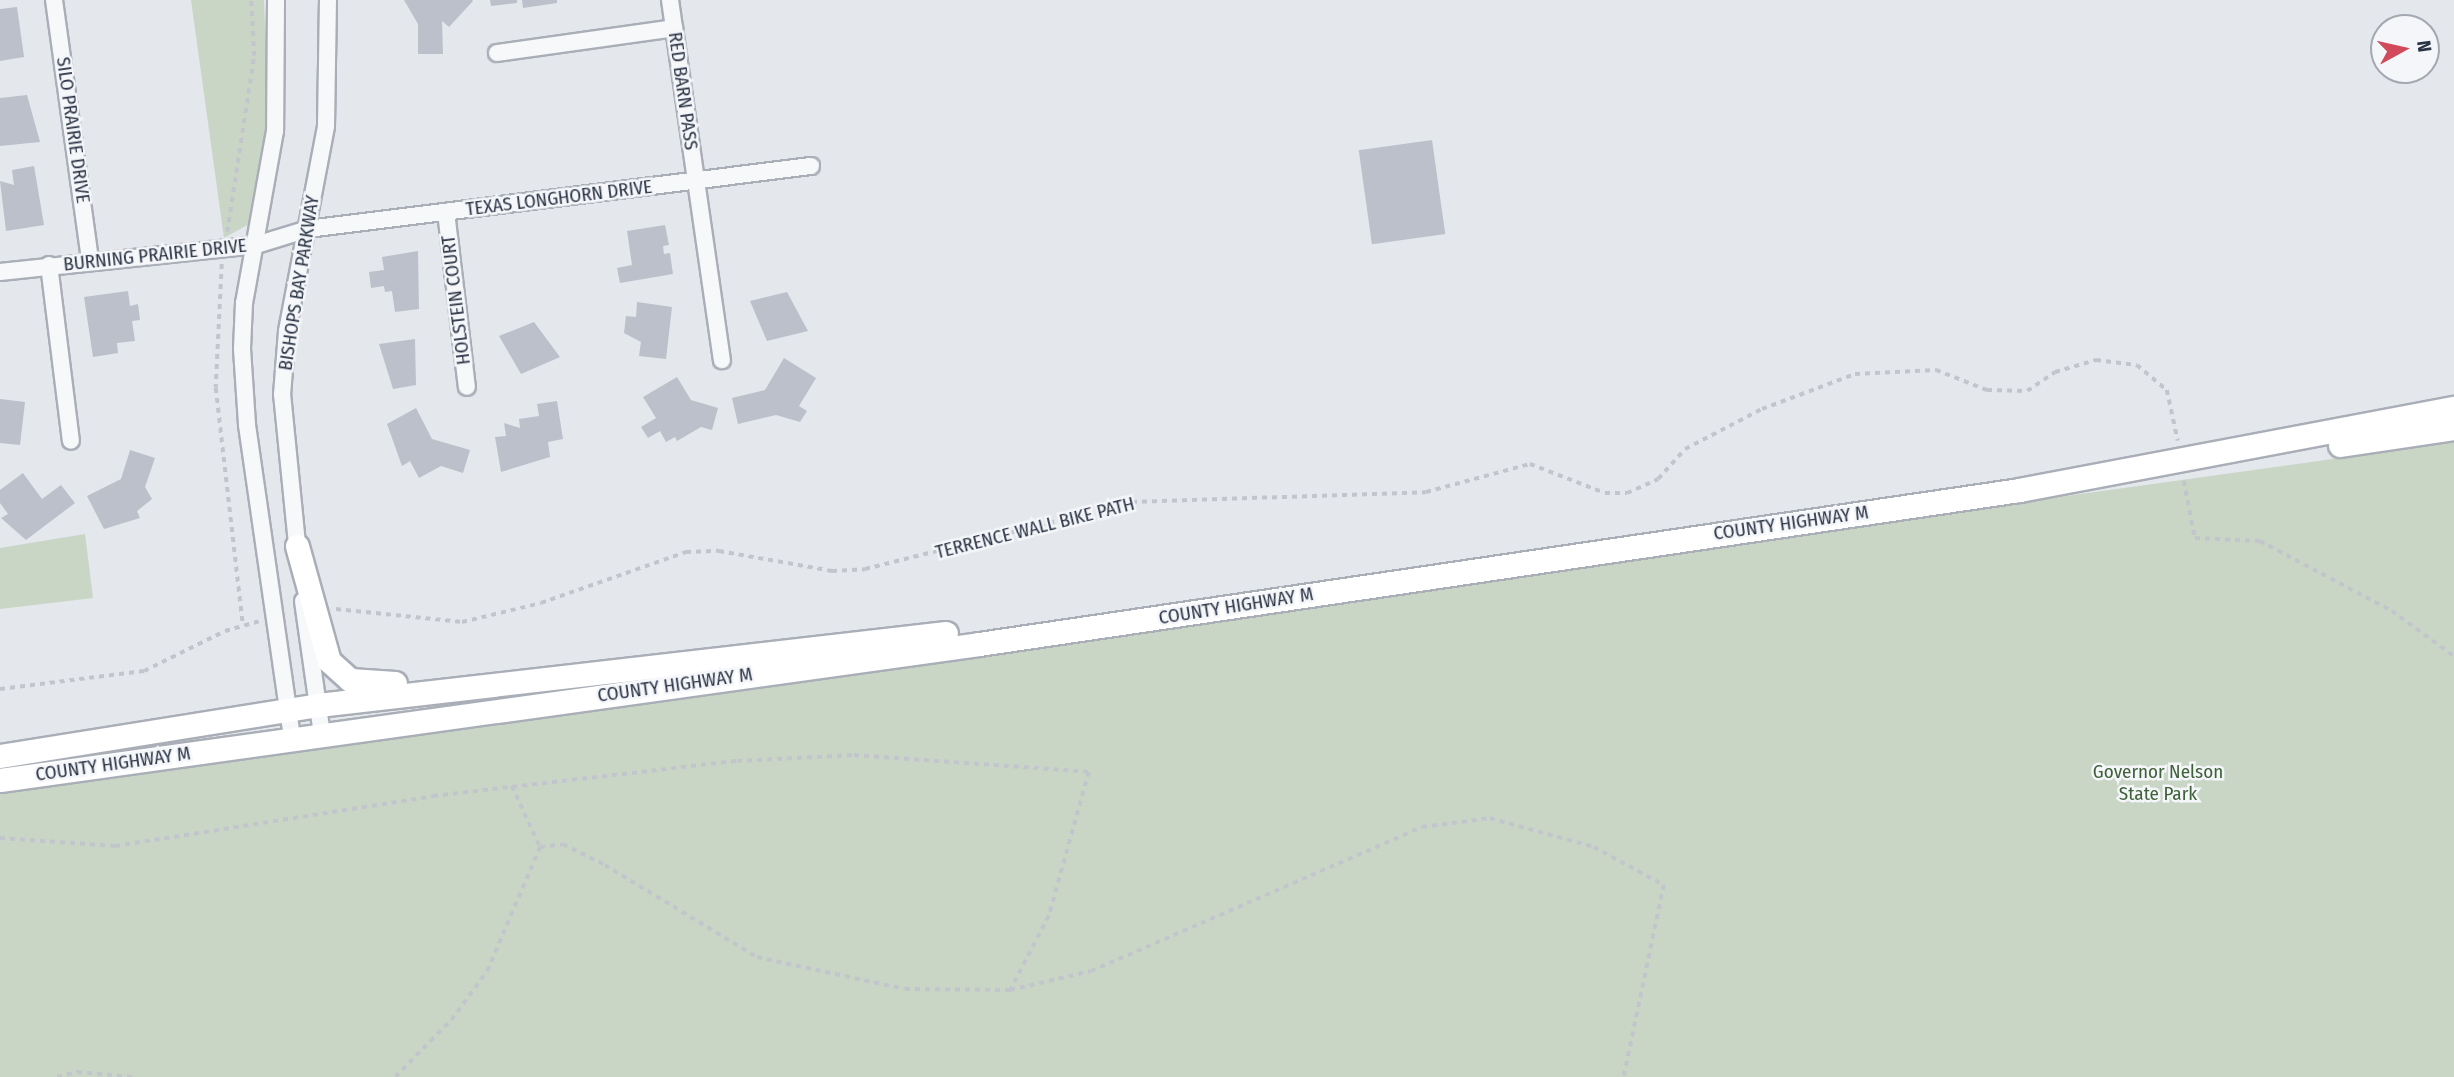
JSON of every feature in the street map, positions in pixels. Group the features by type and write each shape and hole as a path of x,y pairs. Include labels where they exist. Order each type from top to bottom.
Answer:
{"main road":[{"name":"COUNTY HIGHWAY M","path":"2184,462 2454,408"},
{"name":"COUNTY HIGHWAY M","path":"0,780 1349,588 2184,462 2454,428"},
{"path":"297,546 319,641 338,673 370,685 486,671 646,668"},
{"name":"COUNTY HIGHWAY M","path":"0,756 318,705 1349,588"}],"street":[{"name":"SILO PRAIRIE DRIVE","path":"54,0 90,260"},
{"path":"276,0 275,131 244,303 243,381 292,738"},
{"name":"BISHOPS BAY PARKWAY","path":"322,734 297,546 282,395 288,331 327,116 328,0"},
{"name":"RED BARN PASS","path":"670,0 722,360"},
{"path":"497,53 674,29"},
{"name":"TEXAS LONGHORN DRIVE","path":"308,229 811,166"},
{"name":"HOLSTEIN COURT","path":"446,212 467,387"},
{"name":"BURNING PRAIRIE DRIVE","path":"0,272 90,260 256,244 308,229"},
{"path":"49,265 71,441"}],"path":[{"name":"TERRENCE WALL BIKE PATH","path":"312,612 344,608 462,622 541,603 686,552 719,551 832,571 865,569 1132,502 1426,492 1530,464 1552,468 1605,494 1627,493 1658,479 1696,443 1762,409 1855,374 1936,370 1987,390 2028,391 2055,372 2096,360 2137,365 2167,390 2184,462 2194,538 2260,541 2392,611 2454,656"},
{"path":"0,689 144,671 225,631 275,618"},
{"path":"0,838 115,846 512,786 737,761 854,755 1089,772 1049,916 1010,990"},
{"path":"395,1077 451,1020 487,971 540,848 512,786"},
{"path":"540,848 563,844 605,865 757,957 905,989 1010,990 1091,971 1422,827 1490,818 1594,847 1664,885 1624,1077"},
{"path":"57,1077 77,1072 133,1077"}],"green space":[{"path":"191,0 264,0 268,108 260,172 249,224 224,238"},
{"name":"Governor Nelson State Park","path":"2454,442 2454,1077 0,1077 0,784"},
{"path":"85,534 93,598 0,609 0,548"}],"building":[{"path":"404,0 473,1 449,27 442,21 443,54 418,54 418,24"},
{"path":"490,0 517,0 517,3 491,6"},
{"path":"522,0 557,0 557,3 523,8"},
{"path":"17,7 24,57 0,61 0,9"},
{"path":"27,95 40,142 0,146 0,98"},
{"path":"1432,140 1445,234 1372,244 1359,150"},
{"path":"34,166 44,225 6,231 0,181 14,185 12,170"},
{"path":"665,225 669,245 663,246 664,254 670,253 673,274 620,283 617,268 632,265 627,231"},
{"path":"418,251 419,309 395,312 392,291 385,292 384,286 371,288 369,272 384,270 382,257"},
{"path":"128,291 130,306 138,304 140,320 132,321 135,341 117,343 118,353 93,357 84,297"},
{"path":"787,292 808,331 767,341 750,301"},
{"path":"637,302 672,307 666,359 639,356 641,342 624,333 626,316 636,317"},
{"path":"534,322 560,357 521,374 499,336"},
{"path":"415,339 416,385 393,389 379,344"},
{"path":"784,358 816,378 799,406 807,411 800,422 776,415 738,424 732,398 765,390"},
{"path":"677,377 691,400 718,408 712,430 701,427 677,441 675,437 666,442 660,431 648,438 641,427 656,418 643,397"},
{"path":"0,399 25,402 20,445 0,443"},
{"path":"557,401 563,439 548,442 550,457 501,472 495,437 506,436 504,423 520,428 519,419 539,416 537,404"},
{"path":"416,408 432,439 470,450 463,473 441,466 419,478 410,461 402,466 387,424"},
{"path":"130,450 155,458 145,487 152,499 137,511 140,518 104,529 87,496 121,479"},
{"path":"23,473 42,499 61,485 75,503 26,540 1,518 8,514 0,503 0,490"}]}
